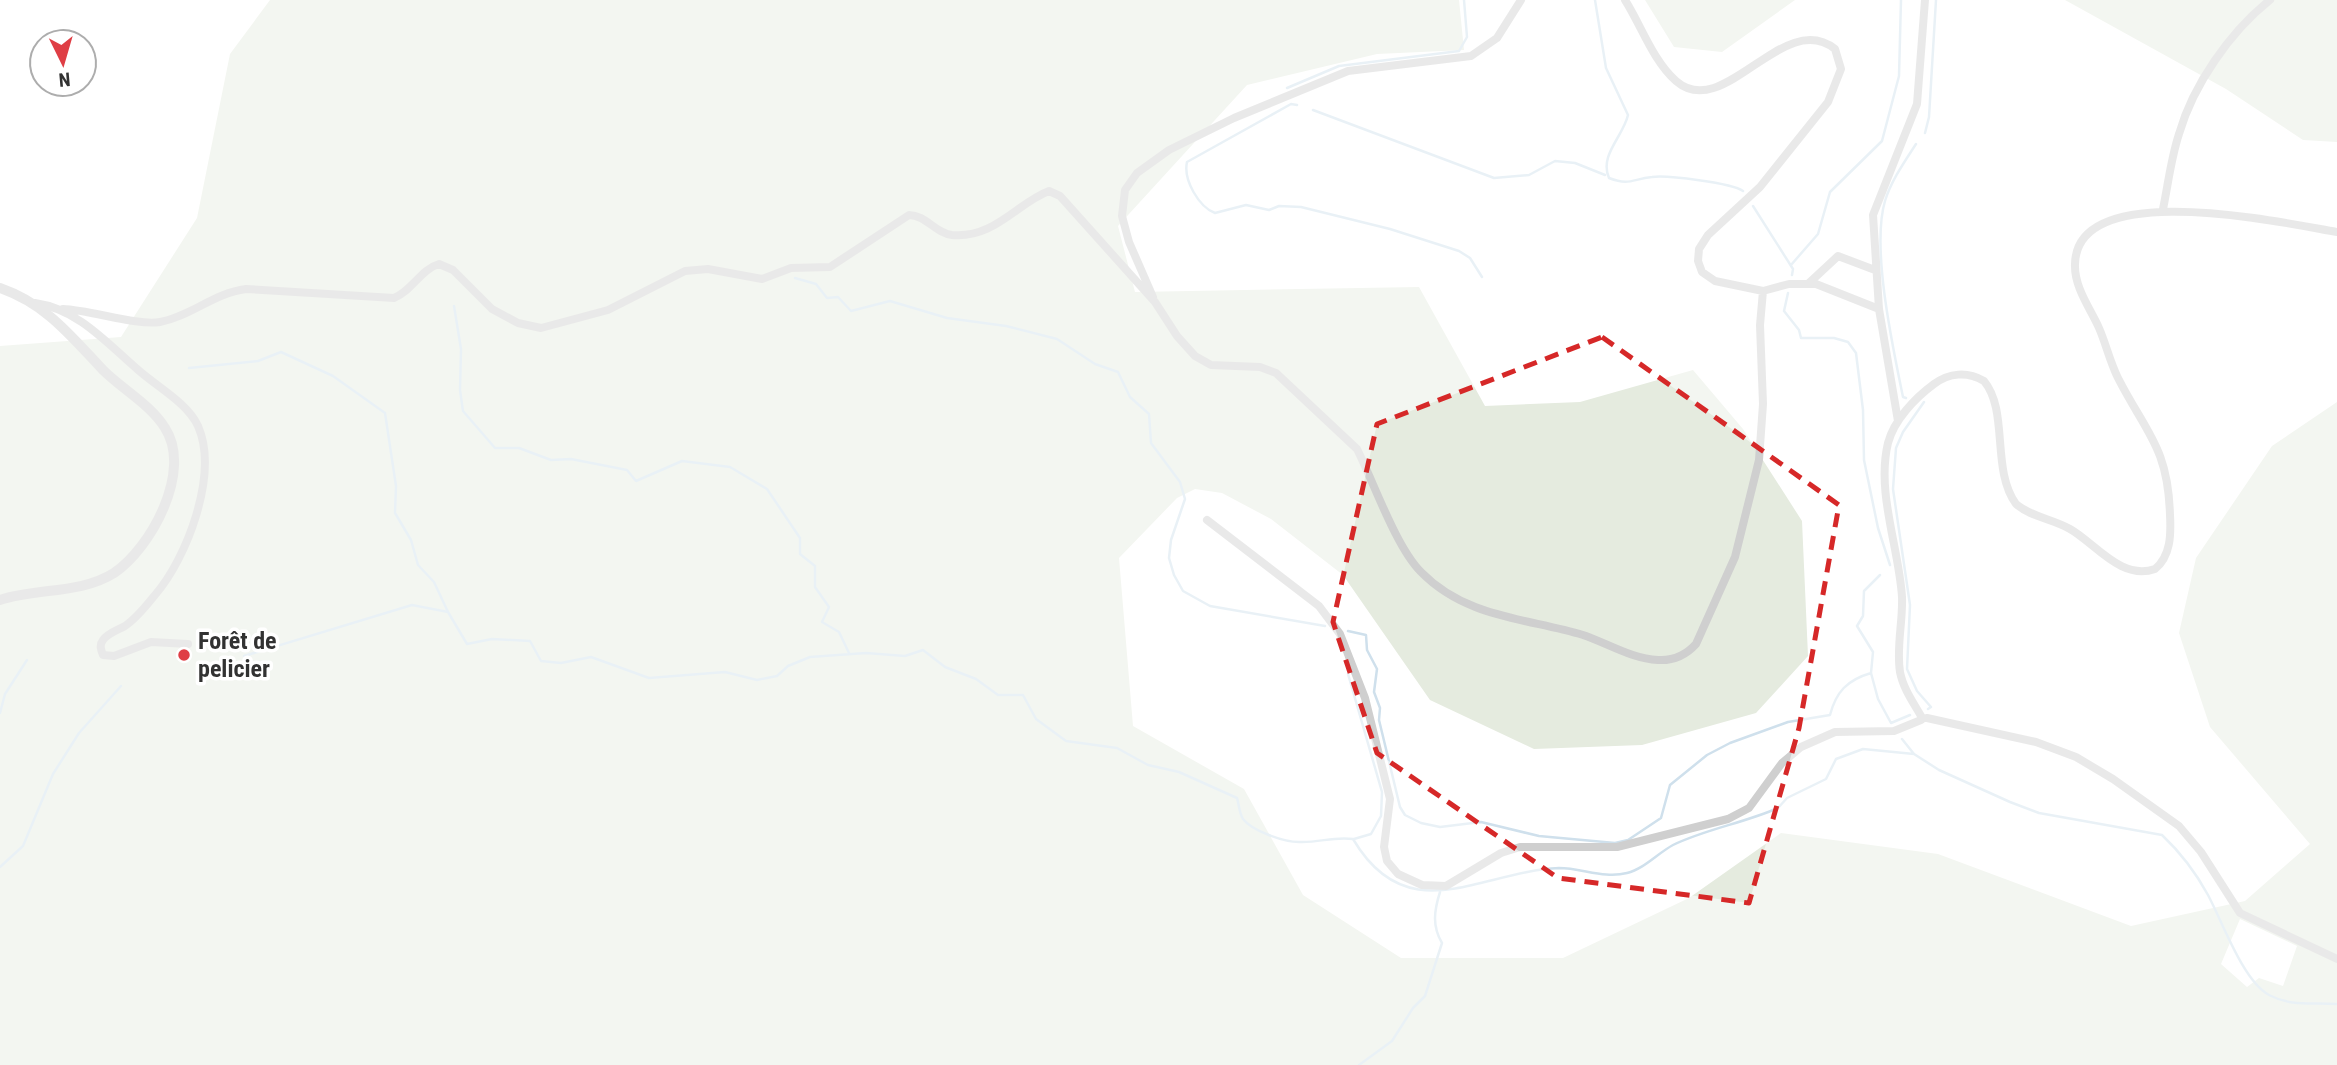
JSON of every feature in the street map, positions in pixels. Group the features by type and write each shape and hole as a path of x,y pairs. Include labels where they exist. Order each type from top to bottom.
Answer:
{"street":[{"path":"1155,302 1123,224 1123,198 1137,173 1169,150 1234,118 1349,71 1471,56 1497,38 1521,0"},
{"path":"1625,0 1670,75 1688,89 1704,91 1725,82 1795,42 1817,40 1828,43 1838,52 1841,69 1828,102 1760,187 1708,235 1699,249 1700,268 1709,278 1763,291 1809,283 1832,288 1879,309"},
{"path":"1898,421 1879,309 1872,215 1917,104 1925,0"},
{"path":"2163,209 2178,135 2197,94 2238,32 2270,0"},
{"path":"0,288 35,303 158,323 225,293 246,289 394,298 406,292 430,268 439,264 453,270 492,309 517,323 541,328 608,310 685,271 708,270 762,279 791,268 830,267 909,215 918,216 944,233 972,233 1010,218 1049,191 1060,196 1155,302 1177,336 1195,356 1211,365 1260,367 1276,373 1345,435 1357,449 1409,556 1440,587 1468,605 1490,614 1582,635 1640,657 1658,660 1682,656 1696,645 1741,537 1762,443 1763,291"},
{"path":"1923,718 1904,687 1899,664 1901,591 1885,469 1887,446 1898,421 1941,379 1956,374 1981,379 1988,386 1993,399 2004,475 2016,504 2069,528 2121,566 2141,571 2155,569 2165,555 2170,531 2162,457 2114,371 2079,286 2075,261 2084,241 2104,225 2128,214 2163,209 2337,232"},
{"path":"1809,283 1838,256 1875,270"},
{"path":"0,600 31,592 83,585 111,575 143,544 162,512 172,480 174,452 163,425 35,303"},
{"path":"63,309 90,328 183,407 198,426 203,465 197,512 187,547 155,595 136,617 104,639 101,648 103,655 111,657 151,642 188,644"},
{"path":"1208,520 1319,606 1340,634 1365,698 1390,799 1386,858 1398,874 1422,885 1446,886 1501,853 1520,847 1617,847 1734,817 1754,804 1782,763 1801,747 1835,732 1894,731 1923,718 2036,742 2076,757 2179,825 2201,852 2240,913 2337,959"}],"highlighted area":[{"path":"1602,337 1839,505 1799,728 1749,903 1558,878 1377,753 1333,622 1377,424"}],"shaded area":[{"path":"270,0 1459,0 1464,50 1377,54 1247,85 1118,226 1135,292 1419,287 1485,406 1580,402 1693,370 1743,429 1802,521 1808,656 1756,713 1642,745 1534,749 1430,700 1343,575 1271,519 1222,493 1195,489 1177,498 1119,558 1133,726 1244,789 1303,895 1401,958 1563,958 1689,898 1781,833 1938,854 2131,926 2245,901 2310,844 2210,727 2179,633 2196,558 2272,446 2337,402 2337,1065 0,1065 0,346 121,337 197,218 230,54","holes":["2240,919 2297,946 2283,986 2259,978 2247,987 2221,964"]},
{"path":"1645,0 1795,0 1722,52 1674,47"},
{"path":"2065,0 2337,0 2337,142 2303,140 2226,89"}],"waterway":[{"path":"1287,88 1339,66 1459,51 1467,37 1464,0"},
{"path":"1595,0 1606,68 1628,115 1609,154 1609,178 1627,182 1652,177 1684,178 1726,185 1743,191"},
{"path":"1791,265 1818,234 1830,192 1882,141 1899,76 1901,0"},
{"path":"1925,133 1929,117 1936,0"},
{"path":"1297,105 1291,104 1187,162 1187,177 1203,205 1215,213 1246,205 1269,210 1279,206 1301,207 1390,229 1459,251 1470,258 1482,277"},
{"path":"1313,110 1494,178 1529,175 1555,161 1575,163 1605,175"},
{"path":"1906,398 1903,397 1894,352 1880,245 1885,201 1916,144"},
{"path":"1753,206 1793,269 1792,275"},
{"path":"795,278 816,284 827,298 838,297 851,311 890,301 947,318 1006,326 1057,339 1095,364 1118,372 1130,397 1149,414 1151,443 1180,482 1185,499 1171,540 1169,558 1183,591 1210,606 1325,626"},
{"path":"1788,293 1784,311 1799,330 1801,338 1834,338 1848,342 1856,353 1863,410 1864,460 1878,528 1890,565"},
{"path":"454,306 461,349 460,390 463,411 495,448 519,448 551,460 571,459 627,470 636,481 682,461 730,467 767,489 800,538 800,554 815,566 815,587 829,607 822,622 839,632 849,653"},
{"path":"189,368 258,361 281,352 333,376 385,413 396,486 395,513 411,540 418,565 434,582 448,612"},
{"path":"1924,402 1903,432 1896,448 1893,489 1910,605 1907,669 1917,691 1931,707 1928,709"},
{"path":"1880,575 1864,591 1863,616 1857,626 1873,652 1871,673 1878,699 1891,723 1910,715"},
{"path":"244,656 412,605 448,612 467,644 492,639 530,641 541,661 561,663 591,657 649,678 725,672 757,680 777,676 788,666 810,657 866,653 905,656 923,650 945,667 976,679 998,695 1023,695 1036,719 1066,741 1117,748 1148,765 1179,772 1237,798 1242,817 1247,823 1277,838 1293,842 1353,839 1374,867 1397,883 1422,890 1447,890 1530,871 1559,868 1610,875 1627,873 1686,839 1778,808 1787,798 1826,779 1836,759 1863,749 1914,754"},
{"path":"1348,631 1366,635 1367,650 1377,669 1374,692 1380,708 1379,720 1400,807 1405,815 1421,823 1440,827 1481,822 1539,836 1615,843 1628,840 1661,818 1670,785 1707,755 1730,743 1788,722 1830,715 1839,693 1855,679 1871,673"},
{"path":"0,713 5,694 27,660"},
{"path":"1348,674 1382,792 1381,816 1371,834 1354,839"},
{"path":"0,867 23,846 53,774 79,733 121,686"},
{"path":"1902,739 1914,754 1939,770 2039,813 2162,835 2198,879 2234,950 2259,988 2286,1001 2337,1004"},
{"path":"1359,1065 1392,1041 1413,1008 1425,996 1442,943 1435,918 1440,892"}],"place":[{"name":"Forêt de pelicier","path":"184,655"}]}
